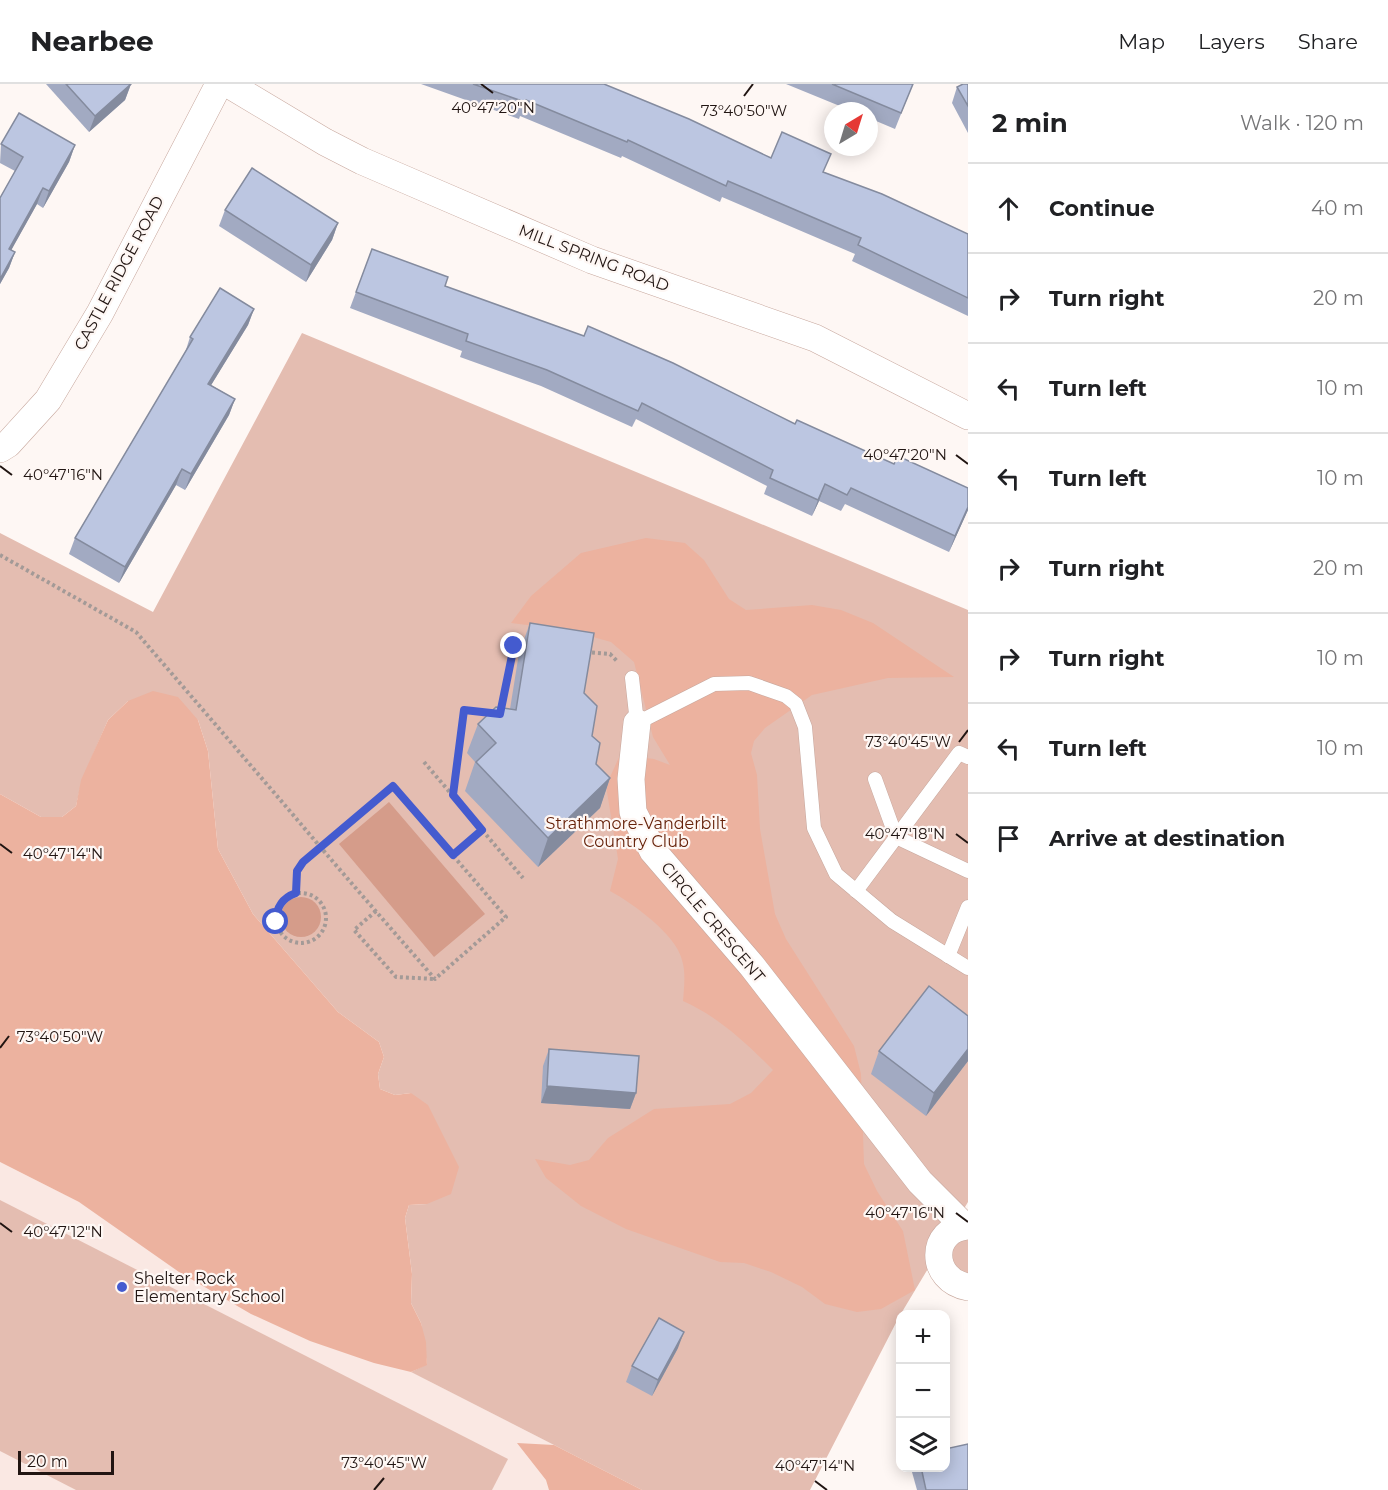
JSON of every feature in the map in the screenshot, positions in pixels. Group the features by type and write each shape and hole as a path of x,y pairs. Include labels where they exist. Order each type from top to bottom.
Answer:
{"street":[{"name":"CASTLE RIDGE ROAD","path":"0,449 18,434 54,390 100,313 219,84"},
{"name":"MILL SPRING ROAD","path":"228,84 325,142 362,161 592,260 816,338 968,416"},
{"name":"CIRCLE CRESCENT","path":"638,723 630,779 633,812 653,851 752,966 920,1182 962,1220"},
{"path":"962,1220 940,1247 940,1267 951,1281 968,1287"}],"lane":[{"path":"632,678 638,723 714,684 749,683 786,696 796,704 806,727 814,828 836,874 892,921 968,968"},
{"path":"856,891 958,753 968,757"},
{"path":"875,779 896,837 968,871"},
{"path":"948,956 968,907"}],"path":[{"path":"0,555 136,632 435,979"},
{"path":"453,795 464,710 500,714 514,646 535,648"},
{"path":"578,651 610,654 632,678"},
{"path":"424,762 523,878"},
{"path":"296,893 297,871 321,847 393,786 506,917 435,979 396,977 354,930 376,911"},
{"path":"453,855 482,830"},
{"path":"296,893 313,896 320,902 326,918 320,934 306,943 290,941 284,936 276,922 278,907 289,896 296,893"}],"shaded area":[{"path":"389,802 485,914 434,957 339,844"},
{"path":"301,897 315,903 321,917 315,931 301,937 287,931 281,917 287,903"},
{"name":"Shelter Rock Elementary School","path":"0,1162 79,1202 642,1490 0,1490"}],"green space":[{"name":"Strathmore-Vanderbilt Country Club","path":"302,333 968,610 968,1202 951,1230 968,1226 968,1287 938,1252 903,1310 896,1310 896,1323 810,1490 642,1490 411,1372 427,1364 421,1323 411,1303 412,1274 405,1218 409,1205 427,1204 411,1093 395,1095 380,1089 378,1074 384,1057 379,1042 338,1012 253,914 218,849 208,751 198,720 128,701 108,720 82,780 76,806 62,817 41,817 0,794 0,533 153,612"},
{"path":"646,538 685,543 704,560 729,599 746,610 812,605 841,610 873,623 954,677 888,678 812,695 765,728 754,741 751,753 757,775 760,829 775,914 786,939 854,1046 861,1074 864,1164 877,1191 903,1231 915,1290 881,1309 857,1312 825,1304 802,1287 771,1272 744,1263 720,1262 626,1229 581,1206 546,1178 535,1159 570,1165 589,1160 608,1138 654,1109 730,1104 751,1093 773,1070 720,1023 683,1001 684,970 678,950 652,920 610,891 618,859 606,786 620,755 654,759 670,765 653,737 634,662 611,642 568,630 511,623 531,596 581,553"},
{"path":"153,691 178,697 198,720 208,751 218,849 253,914 338,1012 379,1042 384,1057 378,1074 380,1089 395,1095 411,1093 428,1105 459,1167 451,1194 427,1204 409,1205 405,1218 412,1274 411,1303 421,1323 426,1342 427,1365 411,1372 374,1363 310,1341 251,1314 179,1272 79,1202 0,1162 0,794 41,817 62,817 76,806 81,780 108,720 128,701"},
{"name":"Shelter Rock Elementary School","path":"0,1200 508,1459 492,1490 76,1490 0,1451"},
{"path":"517,1443 554,1445 642,1490 549,1490 546,1480"}],"building":[{"path":"66,84 131,84 95,116"},
{"path":"473,84 604,84 689,119 771,158 782,132 824,151 824,156 830,156 823,172 882,194 968,234 968,298 858,245 861,238 728,181 726,186 628,140 627,142 526,100 525,102"},
{"path":"832,84 913,84 901,113"},
{"path":"968,84 968,106 957,87"},
{"path":"19,113 75,145 49,191 43,188 9,249 15,252 0,279 0,198 23,157 1,144"},
{"path":"252,168 338,223 311,265 225,210"},
{"path":"372,249 448,277 445,286 584,336 588,326 673,363 795,424 797,420 894,464 898,456 968,488 968,507 955,536 851,488 847,495 825,484 818,500 770,478 773,470 642,403 638,411 547,370 466,341 468,334 356,292"},
{"path":"220,288 254,309 208,384 235,399 191,474 182,469 125,567 75,538 193,339 190,337"},
{"path":"530,623 594,633 584,693 597,706 592,736 600,743 596,764 610,778 548,838 476,762 496,743 478,724 496,707 516,710"},
{"path":"929,986 968,1016 968,1049 934,1093 879,1051"},
{"path":"549,1049 639,1056 636,1093 547,1086"},
{"path":"659,1318 684,1332 658,1380 632,1366"},
{"path":"968,1444 968,1490 926,1490 922,1472 950,1472 950,1448"}],"place":[{"name":"Shelter Rock Elementary School","path":"122,1287"}],"route":[{"path":"276,922 278,907 289,896 296,893 297,871 303,862 393,786 453,855 482,830 453,795 464,710 500,714 514,646"}]}
